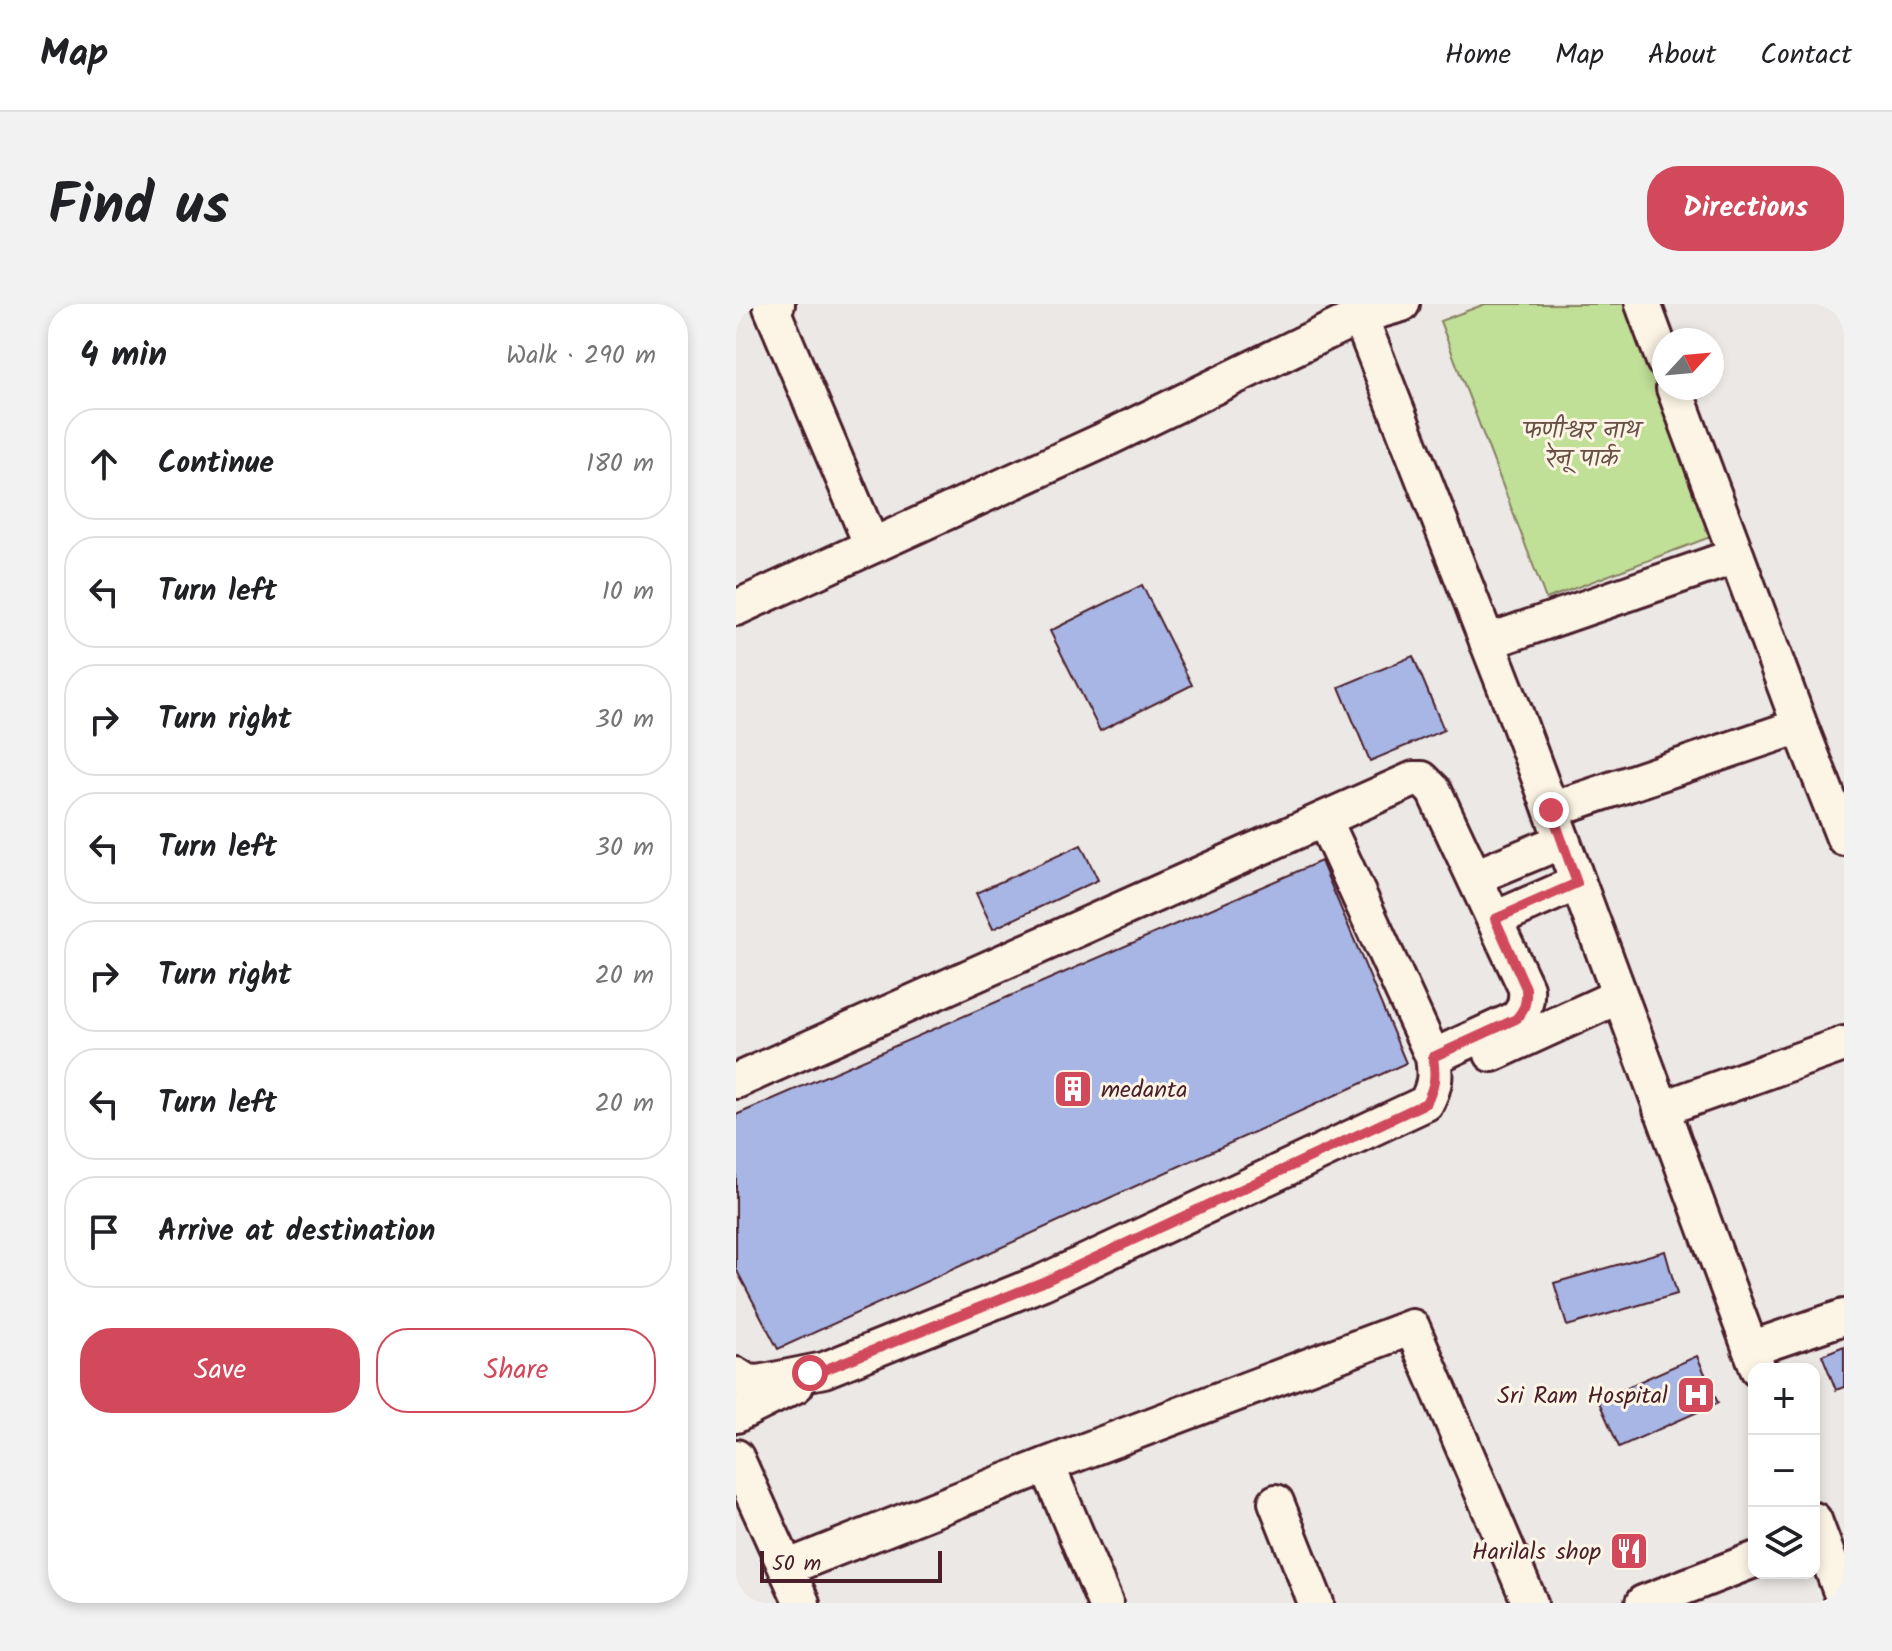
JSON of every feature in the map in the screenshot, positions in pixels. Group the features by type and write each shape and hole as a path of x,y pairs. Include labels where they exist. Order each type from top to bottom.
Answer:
{"street":[{"path":"736,608 1100,442 1357,310 1402,304"},
{"path":"1643,304 1652,328"},
{"path":"773,305 872,546"},
{"path":"1357,310 1557,825 1754,1359 1844,1317"},
{"path":"1678,400 1844,838"},
{"path":"1487,642 1736,556"},
{"path":"1475,877 1557,825 1800,726"},
{"path":"736,1081 1407,781 1422,779 1434,791 1526,988 1524,1010 1488,1044"},
{"path":"736,1415 824,1370 1043,1282 1426,1103 1434,1087 1434,1067 1324,819"},
{"path":"1495,919 1577,883"},
{"path":"1434,1067 1619,996"},
{"path":"1661,1109 1844,1044"},
{"path":"786,1568 1412,1327 1530,1603"},
{"path":"736,1375 747,1382 759,1383 824,1370"},
{"path":"736,1457 802,1603"},
{"path":"1047,1465 1105,1603"},
{"path":"1276,1502 1316,1603"},
{"path":"1820,1540 1844,1600"},
{"path":"1643,1603 1748,1562"}],"green space":[{"name":"फणीश्वर नाथ रेनू पार्क","path":"1485,304 1625,304 1652,375 1652,400 1661,400 1713,536 1546,599 1440,321"}],"building":[{"path":"1142,585 1192,685 1100,731 1050,631"},
{"path":"1413,656 1444,730 1370,761 1339,687"},
{"path":"1081,845 1098,880 993,929 976,893"},
{"name":"medanta","path":"1321,861 1406,1063 778,1349 736,1269 736,1115"},
{"path":"1665,1251 1677,1294 1567,1326 1554,1283"},
{"path":"1844,1346 1844,1387 1836,1390 1822,1355"},
{"path":"1697,1356 1718,1403 1619,1447 1598,1400"}],"place":[{"name":"medanta","path":"1073,1089"},
{"name":"Sri Ram Hospital","path":"1696,1395"},
{"name":"Harilals shop","path":"1629,1551"}],"route":[{"path":"810,1373 1043,1282 1426,1103 1434,1087 1433,1057 1516,1019 1524,1010 1526,988 1495,919 1577,883 1551,810"}]}
